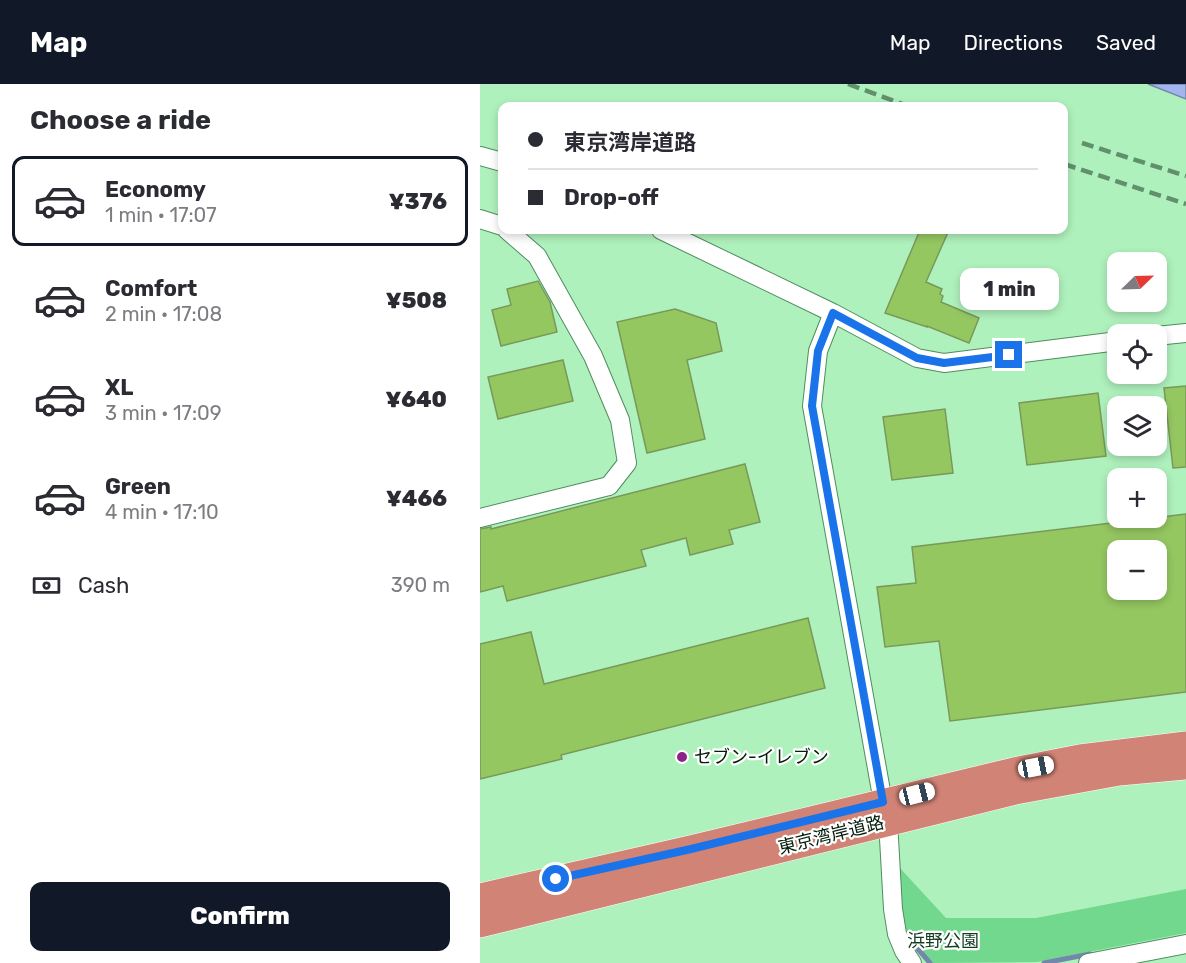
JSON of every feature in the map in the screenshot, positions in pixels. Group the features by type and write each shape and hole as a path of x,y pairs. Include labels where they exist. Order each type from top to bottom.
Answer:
{"highway":[{"name":"東京湾岸道路","path":"480,924 886,812 1014,771 1080,758 1186,745"},
{"name":"東京湾岸道路","path":"480,897 691,849 886,812 1015,791 1072,779 1186,766"}],"street":[{"path":"480,156 498,161"},
{"path":"480,219 498,225"},
{"path":"480,518 609,486 627,463 620,420 593,356 537,256 512,234"},
{"path":"669,234 833,313 917,358 944,363 1107,342"},
{"path":"833,313 818,351 812,406 886,812 892,909 897,934 912,963"},
{"path":"1167,335 1186,333"},
{"path":"1088,963 1186,944"}],"green space":[{"name":"浜野公園","path":"899,867 946,918 1036,918 1186,889 1186,933 1037,962 932,963 903,928"}],"water":[{"path":"1148,84 1186,84 1186,99"}],"building":[{"path":"918,234 947,234 926,282 942,289 941,302 979,318 969,343 927,326 885,313"},
{"path":"538,281 550,302 557,332 501,346 492,310 511,305 507,289"},
{"path":"675,309 716,323 722,351 687,360 705,439 647,453 617,322"},
{"path":"563,360 573,401 498,419 488,377"},
{"path":"1186,386 1186,467 1173,468 1167,396 1165,396 1164,388"},
{"path":"1098,393 1106,456 1027,465 1019,403"},
{"path":"945,409 953,473 892,480 883,417"},
{"path":"745,464 760,522 729,530 733,544 690,555 686,538 641,550 646,566 507,601 503,586 480,592 480,529 491,527 491,529"},
{"path":"1186,514 1186,692 950,721 939,641 885,647 877,587 916,583 912,547 1107,524 1107,528 1167,528 1167,516"},
{"path":"808,618 825,688 561,755 562,759 480,779 480,644 531,632 544,684"}],"waterway":[{"path":"905,934 930,963"},
{"path":"1044,963 1090,954"}],"railway":[{"path":"848,84 897,102"},
{"path":"1082,143 1186,176"},
{"path":"1068,165 1186,204"}],"place":[{"name":"セブン-イレブン","path":"682,757"}],"route":[{"path":"556,879 883,802 812,406 818,351 833,313 917,358 944,363 1009,355"}]}
